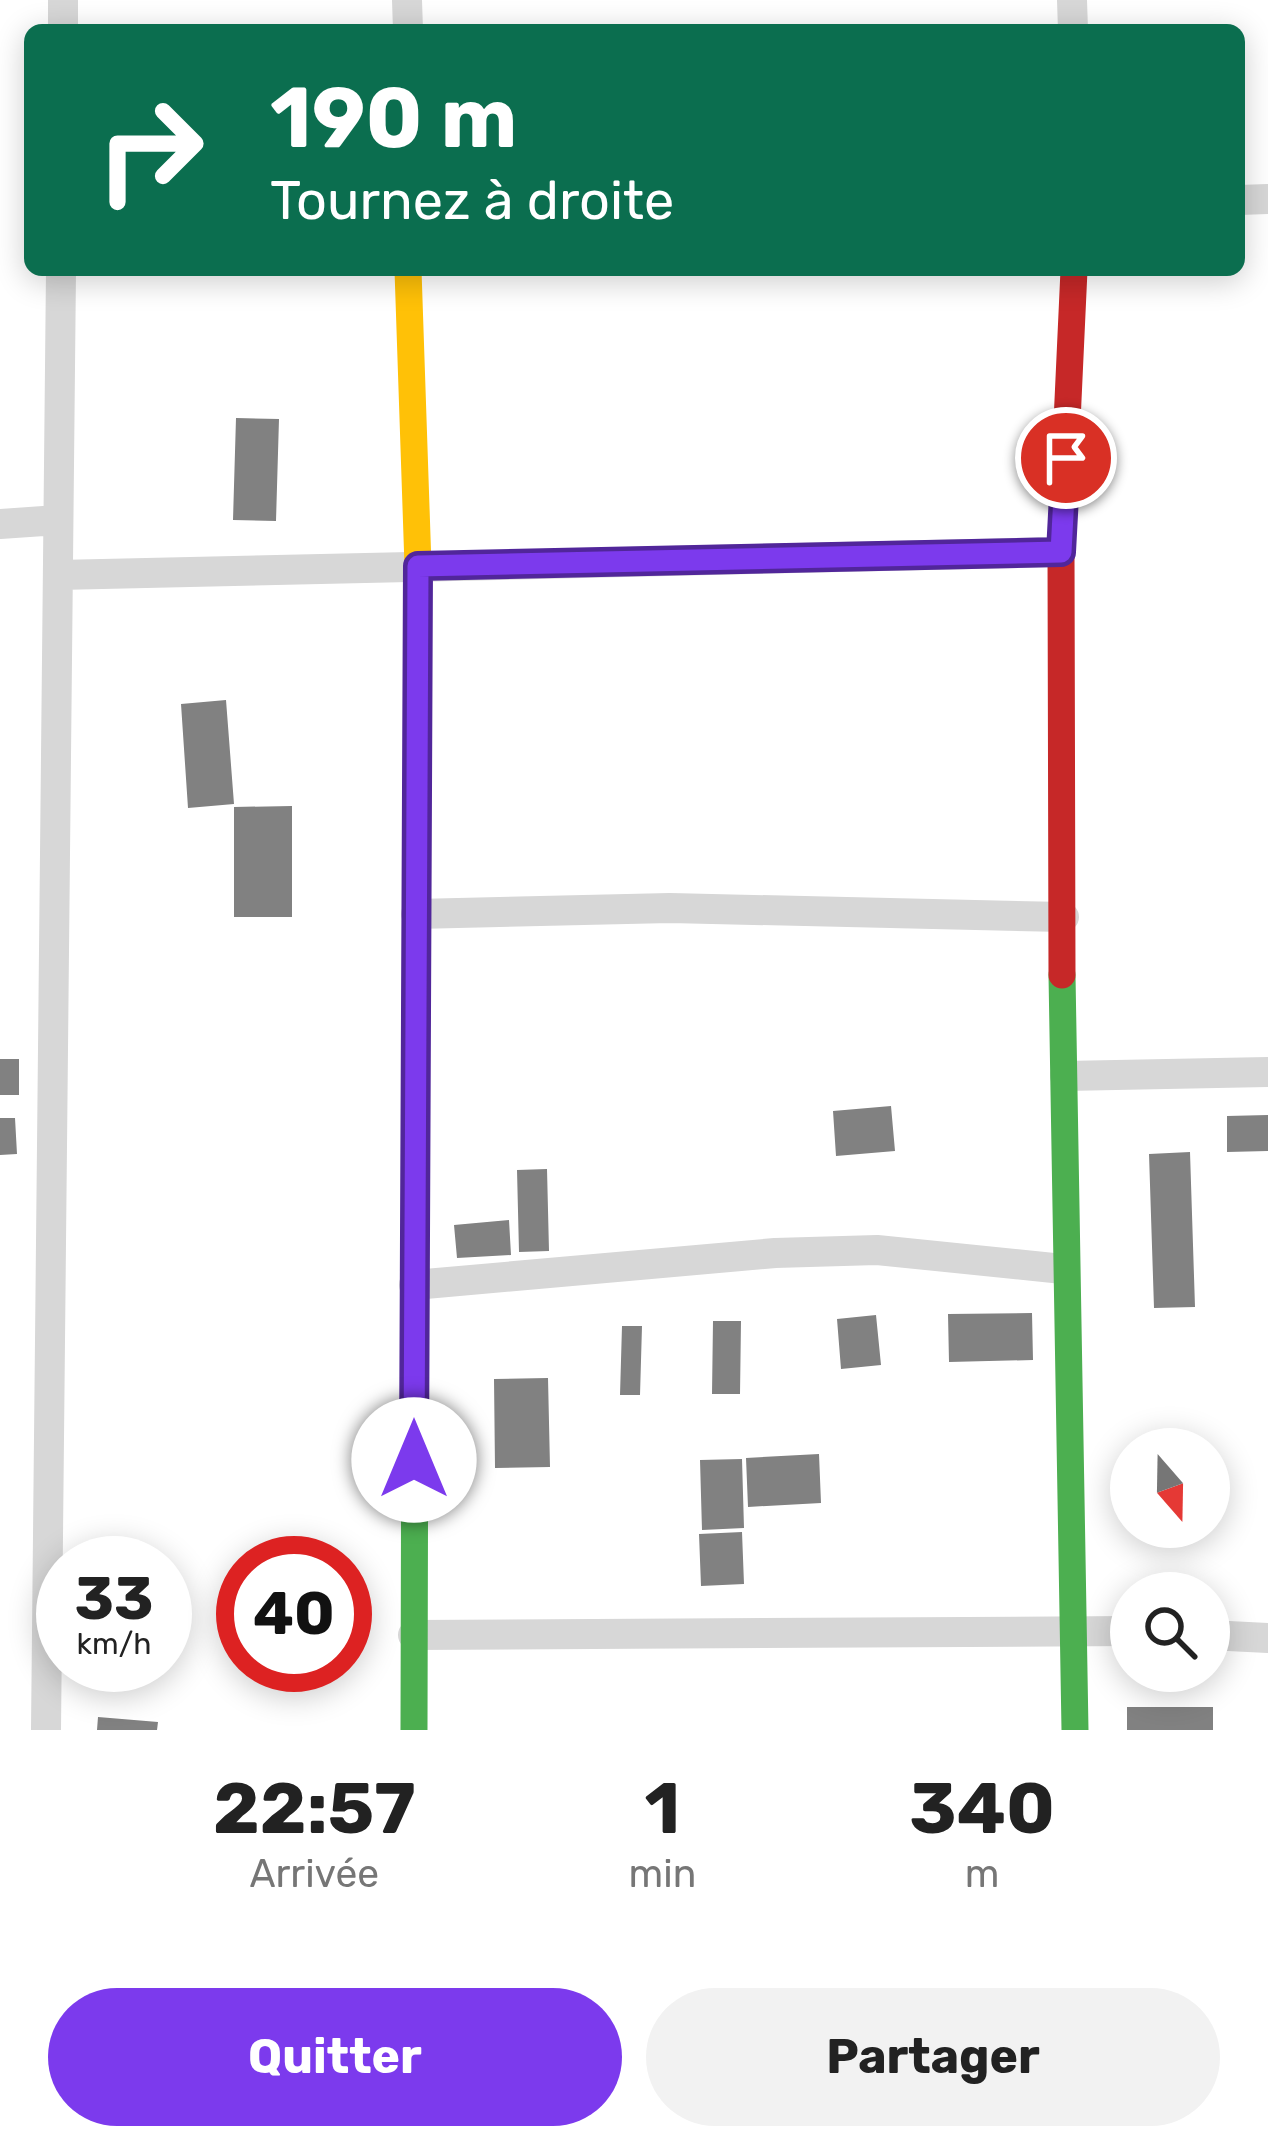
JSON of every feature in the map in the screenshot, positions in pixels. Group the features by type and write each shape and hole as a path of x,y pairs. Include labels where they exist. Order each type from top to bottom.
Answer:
{"street":[{"path":"46,1730 61,276"},
{"path":"408,276 418,566 414,1730"},
{"path":"1074,276 1061,552 1063,1269 1075,1730"},
{"path":"0,524 58,520"},
{"path":"58,575 1061,552"},
{"path":"416,914 670,908 1064,916"},
{"path":"1065,1076 1268,1072"},
{"path":"414,1285 775,1253 877,1250 1063,1269"},
{"path":"413,1635 1110,1630"},
{"path":"1230,1636 1268,1638"}],"building":[{"path":"236,418 279,419 276,521 233,520"},
{"path":"226,700 234,804 188,808 181,704"},
{"path":"292,806 292,917 234,917 234,807"},
{"path":"0,1059 19,1059 19,1095 0,1095"},
{"path":"891,1106 895,1151 836,1156 833,1111"},
{"path":"1268,1115 1268,1151 1227,1152 1227,1116"},
{"path":"0,1118 15,1118 17,1154 0,1155"},
{"path":"1190,1152 1195,1307 1154,1308 1149,1154"},
{"path":"547,1169 549,1251 519,1252 517,1170"},
{"path":"509,1220 511,1255 457,1258 454,1225"},
{"path":"1032,1313 1033,1360 949,1362 948,1314"},
{"path":"876,1315 881,1365 841,1369 837,1319"},
{"path":"713,1321 741,1321 740,1394 712,1394"},
{"path":"622,1326 642,1326 640,1395 620,1395"},
{"path":"548,1378 550,1467 495,1468 494,1379"},
{"path":"819,1454 821,1503 748,1507 746,1458"},
{"path":"742,1459 744,1528 702,1530 700,1460"},
{"path":"742,1532 744,1584 701,1586 699,1534"},
{"path":"1127,1707 1213,1707 1213,1730 1127,1730"},
{"path":"98,1717 158,1722 157,1730 97,1730"}],"traffic: fast":[{"path":"1062,975 1075,1730"},
{"path":"414,1730 415,1310"}],"traffic: slow":[{"path":"408,276 418,566 415,1310"}],"traffic: jam":[{"path":"1062,975 1061,552 1074,276"}],"route":[{"path":"414,1460 418,566 1061,552 1066,458"}]}
